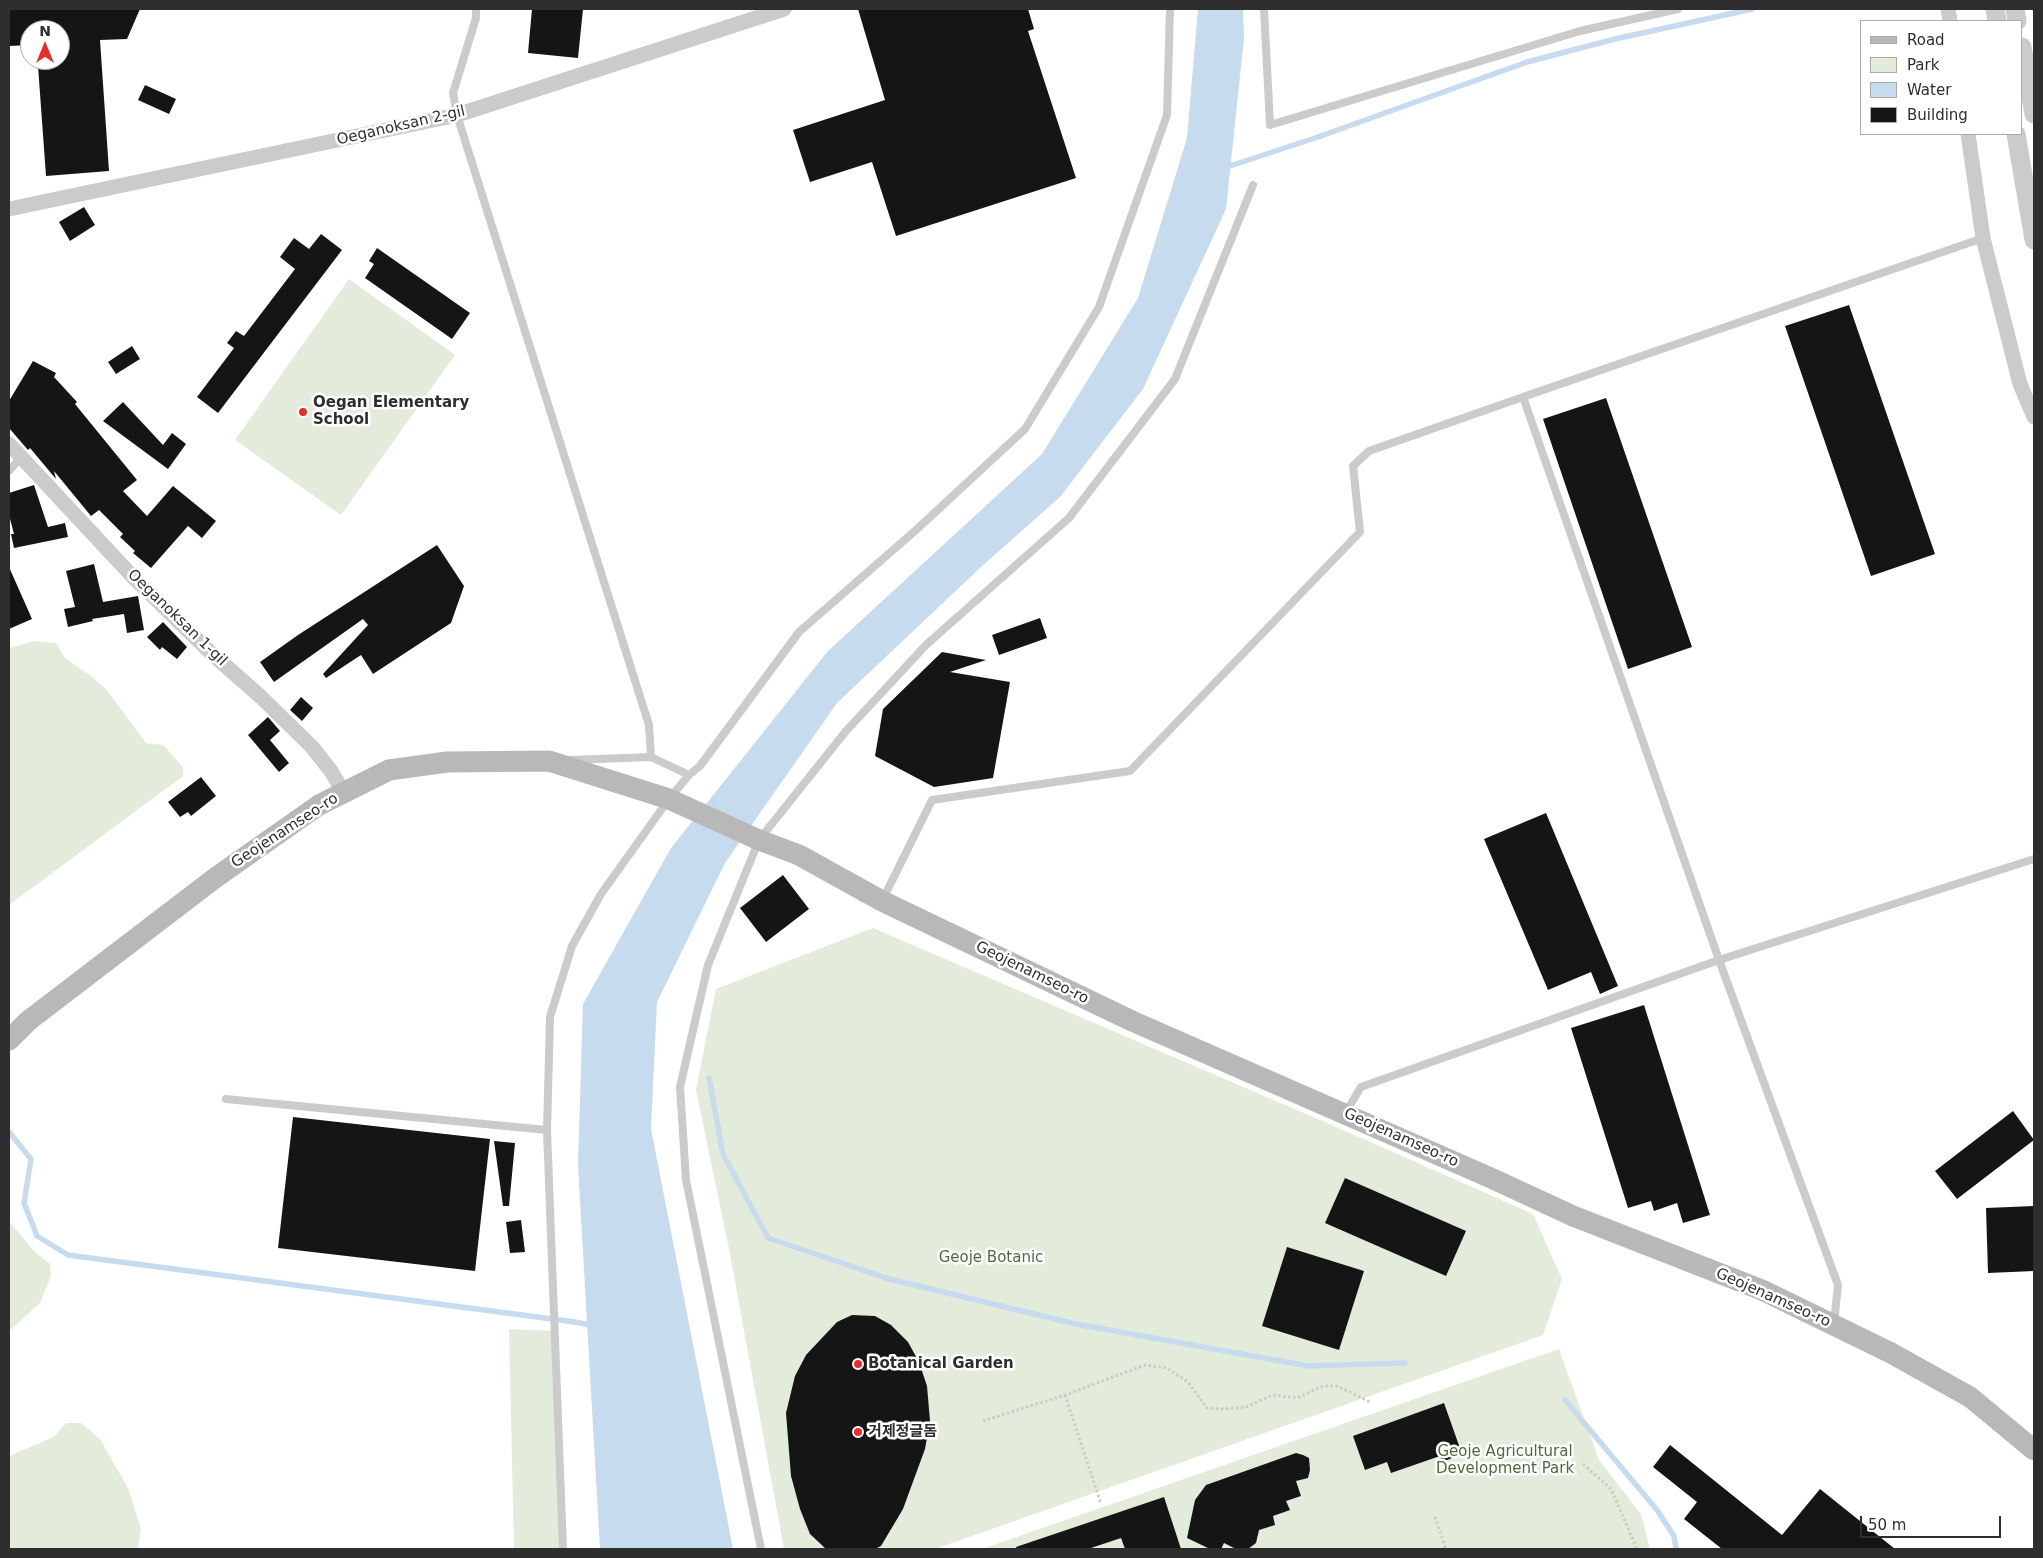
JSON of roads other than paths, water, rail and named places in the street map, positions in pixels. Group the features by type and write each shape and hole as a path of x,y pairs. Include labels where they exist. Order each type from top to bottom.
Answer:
{"main road":[{"name":"Geojenamseo-ro","path":"9,1040 28,1021 215,878 319,805 389,770 447,762 549,761 669,798 759,840 799,855 882,901 1132,1021 1580,1219 1762,1290 1891,1353 1970,1398 2034,1450"}],"street":[{"name":"Oeganoksan 2-gil","path":"9,209 457,115 784,9"},
{"path":"2023,54 2034,114"},
{"path":"1968,135 1984,238 2020,384 2034,417"},
{"path":"2016,135 2032,219 2034,240"},
{"name":"Oeganoksan 1-gil","path":"9,444 141,584 211,653 261,697 312,747 331,771 344,793"}],"lane":[{"path":"476,9 476,18 453,93 457,115 648,725 651,757"},
{"path":"563,1549 547,1130 550,1017 572,946 601,894 669,798 688,775 700,766 799,632 916,530 1024,429 1099,307 1167,115 1170,9"},
{"path":"1264,9 1270,126 1580,31 1678,9"},
{"path":"761,1549 686,1180 680,1087 708,965 759,840 846,731 926,646 1069,518 1175,379 1253,185"},
{"path":"882,901 932,800 1130,771 1360,532 1353,466 1369,451 1984,238"},
{"path":"1523,397 1719,960 1838,1285 1834,1325"},
{"path":"9,470 21,457"},
{"path":"549,761 651,757 688,775"},
{"path":"1345,1114 1361,1087 1719,960 2034,859"},
{"path":"226,1099 547,1130"}],"water":[{"path":"1198,9 1243,9 1244,38 1226,209 1143,389 1060,497 982,566 837,703 725,863 657,1002 651,1129 733,1549 600,1549 578,1165 583,1004 671,848 828,651 1042,454 1138,298 1187,138"}],"waterway":[{"path":"1224,168 1318,137 1527,62 1615,39 1752,9"},
{"path":"709,1078 723,1154 768,1238 889,1279 1076,1324 1308,1366 1405,1363"},
{"path":"9,1132 31,1159 24,1203 37,1236 68,1255 594,1326"},
{"path":"1565,1400 1657,1510 1674,1536 1676,1549"}],"place":[{"name":"Oegan Elementary School","path":"303,412"},
{"name":"Botanical Garden","path":"858,1364"},
{"name":"거제정글돔","path":"858,1432"}],"park label":[{"name":"Geoje Botanic","path":"991,1258"},
{"name":"Geoje Agricultural Development Park","path":"1505,1460"}]}
